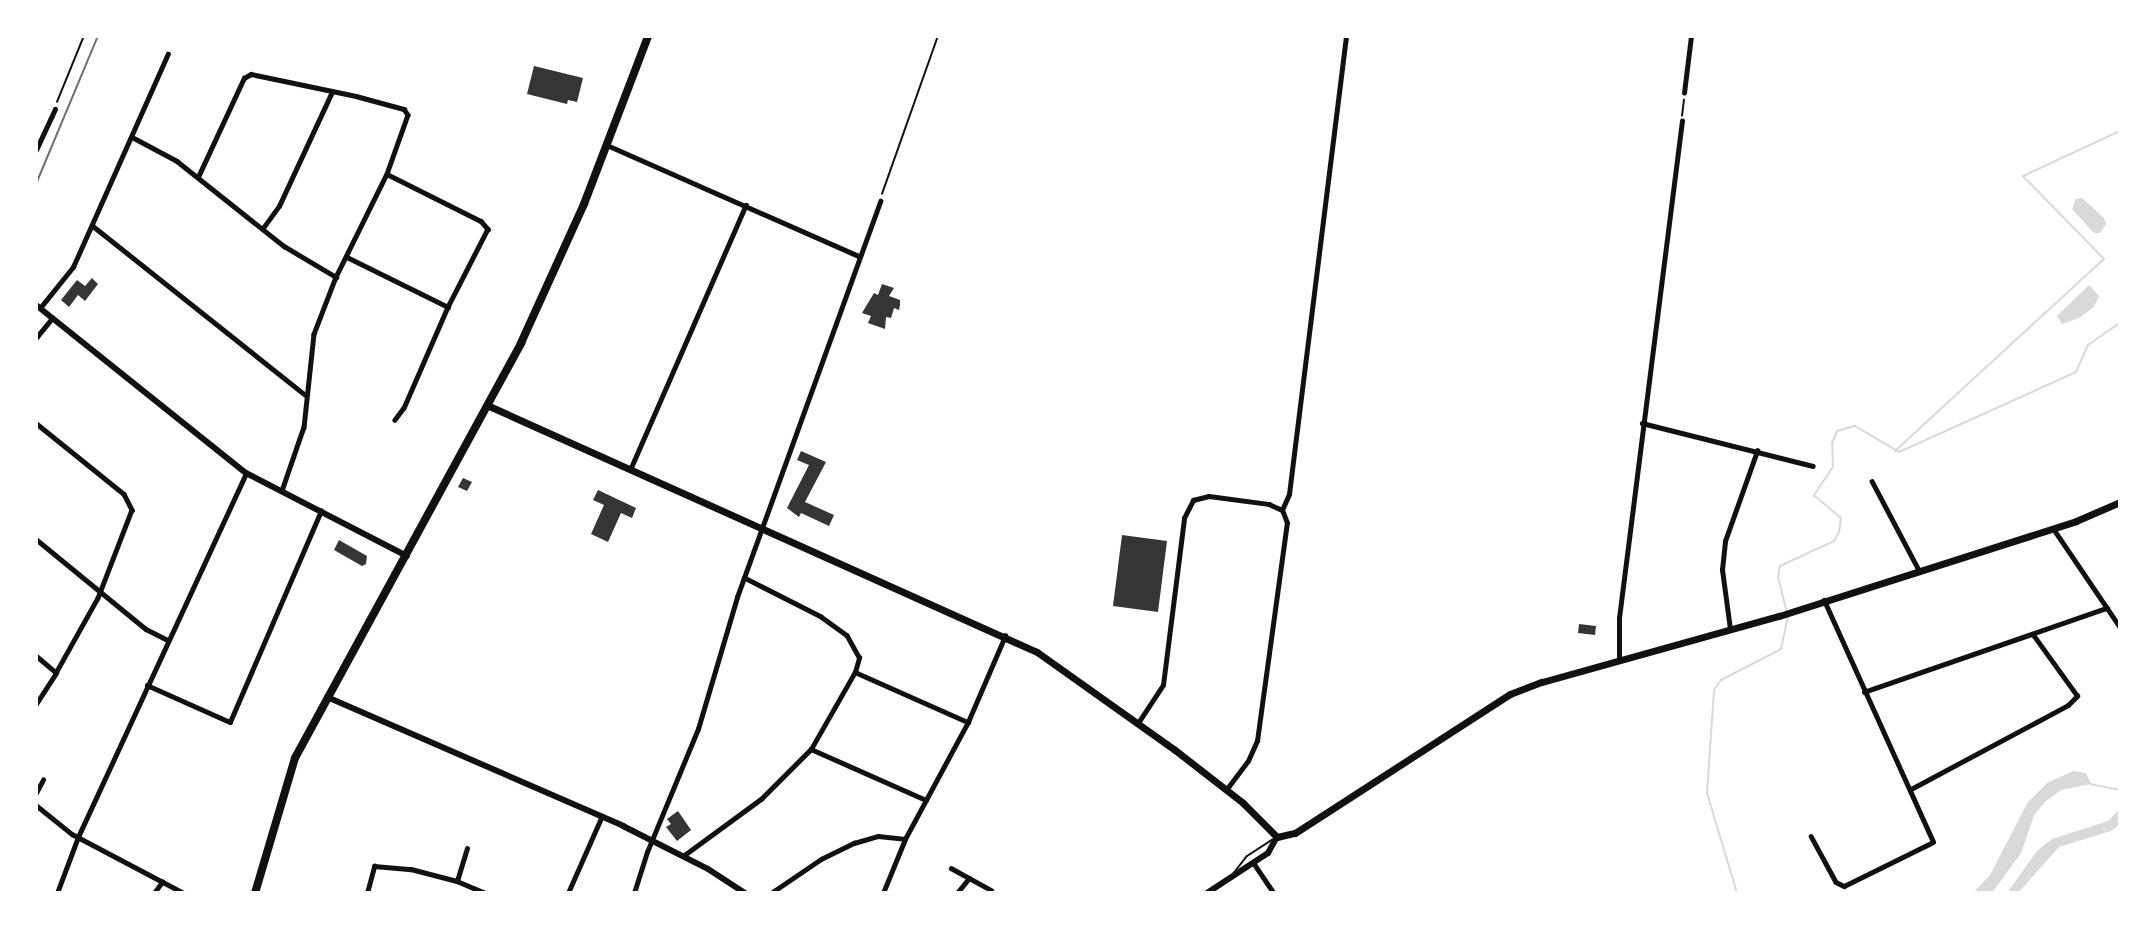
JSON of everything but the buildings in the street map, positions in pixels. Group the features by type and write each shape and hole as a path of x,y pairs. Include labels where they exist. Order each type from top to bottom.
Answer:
{"main road":[{"path":"255,893 287,778 327,697 489,406 549,283 608,145 648,36"},
{"path":"489,406 1005,636 1055,663 1226,790 1277,837 1295,833 1510,694 1619,660 1779,616 2053,528 2120,503"}],"street":[{"path":"1226,790 1248,761 1257,741 1287,524 1282,510 1289,494 1346,36"},
{"path":"1684,93 1691,36"},
{"path":"168,54 134,138 73,267 38,306 246,473 407,556"},
{"path":"198,177 244,78 251,74 406,111 409,121 387,174 336,277 314,334 304,394 303,427 282,491"},
{"path":"263,228 279,206 332,92"},
{"path":"36,150 55,109"},
{"path":"1619,660 1618,618 1682,121"},
{"path":"134,138 198,177 263,228 336,277"},
{"path":"608,145 859,256"},
{"path":"387,174 488,226 448,306 404,408 394,420"},
{"path":"634,893 652,840 698,729 761,528 880,201"},
{"path":"630,470 746,205"},
{"path":"93,226 304,394"},
{"path":"347,257 448,306"},
{"path":"36,338 52,318"},
{"path":"36,423 131,501 132,510 100,591 56,673 36,704"},
{"path":"1642,423 1813,466"},
{"path":"1730,630 1722,570 1725,541 1757,451"},
{"path":"57,893 78,837 246,473"},
{"path":"1872,481 1919,570"},
{"path":"1138,723 1163,685 1184,518 1193,500 1209,496 1269,504 1282,510"},
{"path":"147,686 230,722 321,511"},
{"path":"2053,528 2120,627"},
{"path":"36,539 147,629 168,640"},
{"path":"683,855 761,799 811,749 855,672 859,658 847,636 797,602 744,578"},
{"path":"1824,601 1864,692 1933,837 1930,847 1844,886"},
{"path":"1864,692 2107,608"},
{"path":"1911,789 2068,705 2077,696 2033,635"},
{"path":"883,893 905,839 968,722 1005,636"},
{"path":"36,656 56,673"},
{"path":"855,672 968,722"},
{"path":"327,697 602,816 683,855 745,893"},
{"path":"811,749 926,800"},
{"path":"36,793 43,780"},
{"path":"36,804 78,837 184,893"},
{"path":"568,893 602,816"},
{"path":"771,893 821,859 854,843 878,836 905,839"},
{"path":"1810,836 1836,882 1844,886"},
{"path":"1207,893 1269,851 1277,837"},
{"path":"457,881 467,849"},
{"path":"1253,862 1274,893"},
{"path":"367,893 374,866 392,866 457,881 484,893"},
{"path":"951,868 991,890"},
{"path":"957,893 969,878"},
{"path":"154,893 162,882"},
{"path":"1844,886 1845,893"}],"lane":[{"path":"1231,878 1247,856 1277,837"}],"path":[{"path":"55,109 84,36"},
{"path":"880,201 938,36"},
{"path":"1682,121 1684,93"}],"shaded area":[{"path":"2082,198 2104,218 2106,224 2100,233 2094,233 2072,209 2076,199"},
{"path":"2089,285 2099,296 2094,307 2079,318 2062,324 2057,316"},
{"path":"2073,771 2086,773 2091,784 2061,790 2046,801 2034,815 2021,853 1992,893 1973,893 1990,875 2028,802 2047,783"},
{"path":"2120,809 2120,824 2111,831 2059,847 2018,893 2007,893 2037,851 2052,839 2108,821"}],"waterway":[{"path":"1895,451 2104,259 2023,176 2120,131"},
{"path":"1737,893 1707,793 1714,690 1721,680 1781,649 1788,617 1778,577 1780,566 1834,541 1839,532 1841,518 1814,495 1833,467 1832,443 1837,431 1855,426 1899,452 2076,372 2088,345 2120,323"},
{"path":"2090,784 2120,790"}],"railway":[{"path":"36,184 98,36"}]}
